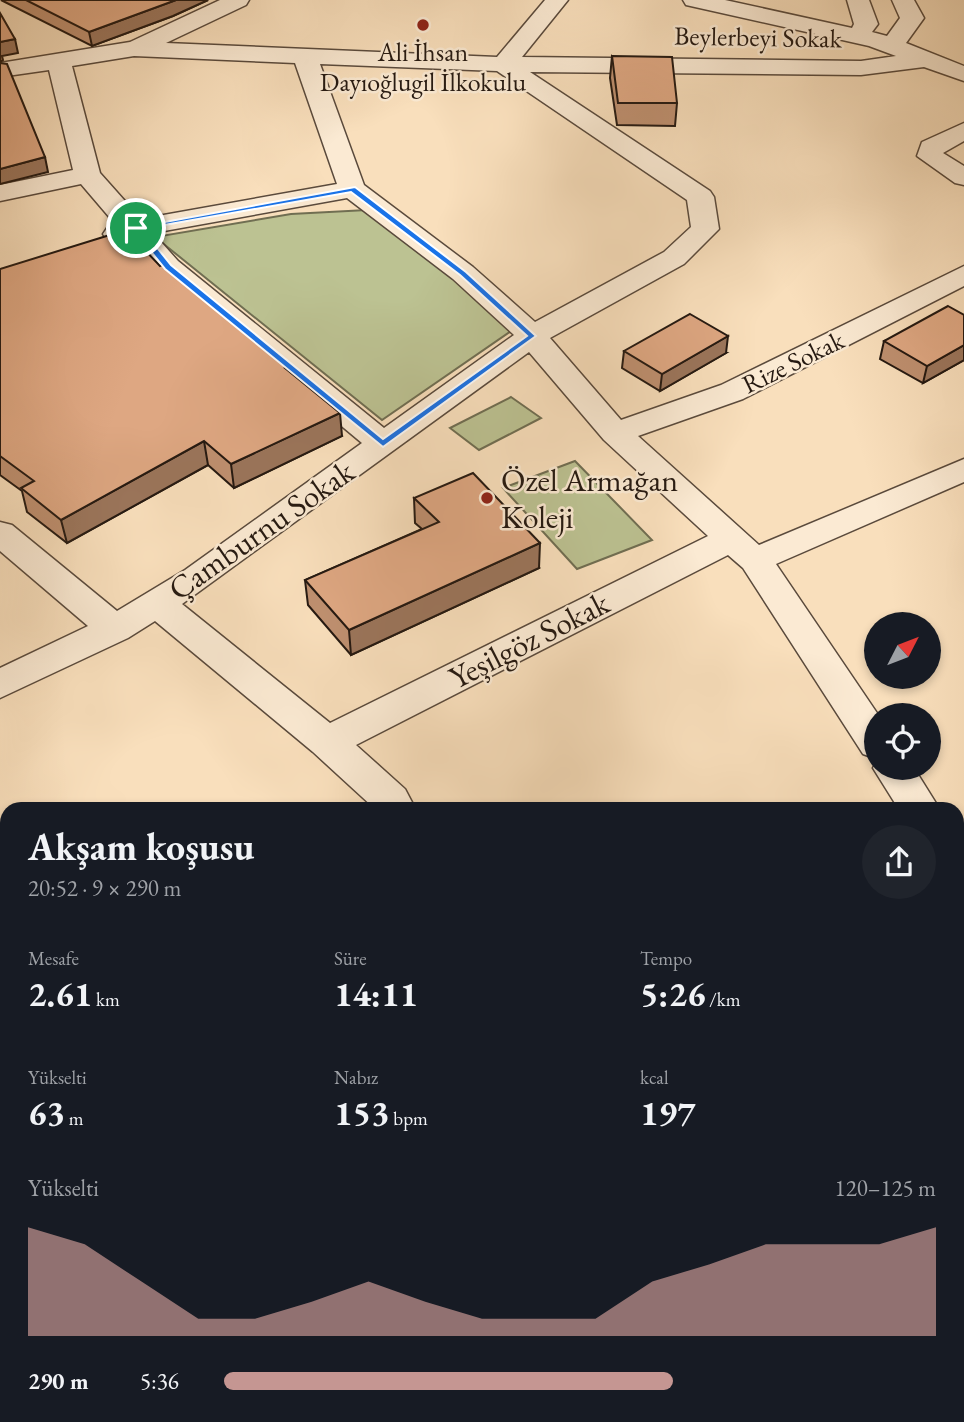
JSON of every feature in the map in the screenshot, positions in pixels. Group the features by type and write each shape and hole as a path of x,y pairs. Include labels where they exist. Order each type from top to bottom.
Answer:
{"street":[{"path":"134,49 238,0"},
{"path":"503,64 557,0"},
{"path":"694,0 860,18 891,45 964,74"},
{"path":"766,0 920,30"},
{"path":"903,0 920,30"},
{"path":"891,45 920,30"},
{"name":"Beylerbeyi Sokak","path":"0,70 134,49 503,64 861,68 928,59"},
{"path":"304,56 352,189 463,273 532,336 615,433 743,549 864,725"},
{"path":"58,59 87,175 168,267 383,444"},
{"name":"Çamburnu Sokak","path":"0,684 115,629 198,578 532,336 674,258 705,229 700,197 503,64"},
{"path":"964,131 931,148 930,156 964,177"},
{"path":"0,193 87,175"},
{"path":"87,245 136,228 352,189"},
{"name":"Rize Sokak","path":"615,433 732,392 964,275"},
{"name":"Yeşilgöz Sokak","path":"327,741 743,549 964,469"},
{"path":"0,533 115,629"},
{"path":"157,603 327,741 392,802"},
{"path":"901,780 915,802"}],"green space":[{"path":"367,210 517,327 382,420 155,237 291,214"},
{"path":"511,397 541,418 479,450 450,428"},
{"path":"575,461 652,540 577,569 503,488"}],"building":[{"path":"26,0 176,0 89,32"},
{"path":"0,13 15,39 0,42"},
{"path":"612,56 672,57 677,103 618,103"},
{"path":"0,63 7,64 45,157 0,169"},
{"path":"126,230 160,266 290,366 285,368 340,413 231,464 204,441 61,520 21,488 34,481 0,456 0,269"},
{"path":"948,306 964,315 964,345 927,366 884,341"},
{"path":"690,314 728,336 662,374 624,351"},
{"path":"473,473 540,543 349,630 305,580 439,522 414,498"}],"place":[{"name":"Ali İhsan Dayıoğlugil İlkokulu","path":"423,25"},
{"name":"Özel Armağan Koleji","path":"487,498"}],"route":[{"path":"352,189 463,273 532,336 383,444 168,267 136,228 352,189"}]}
